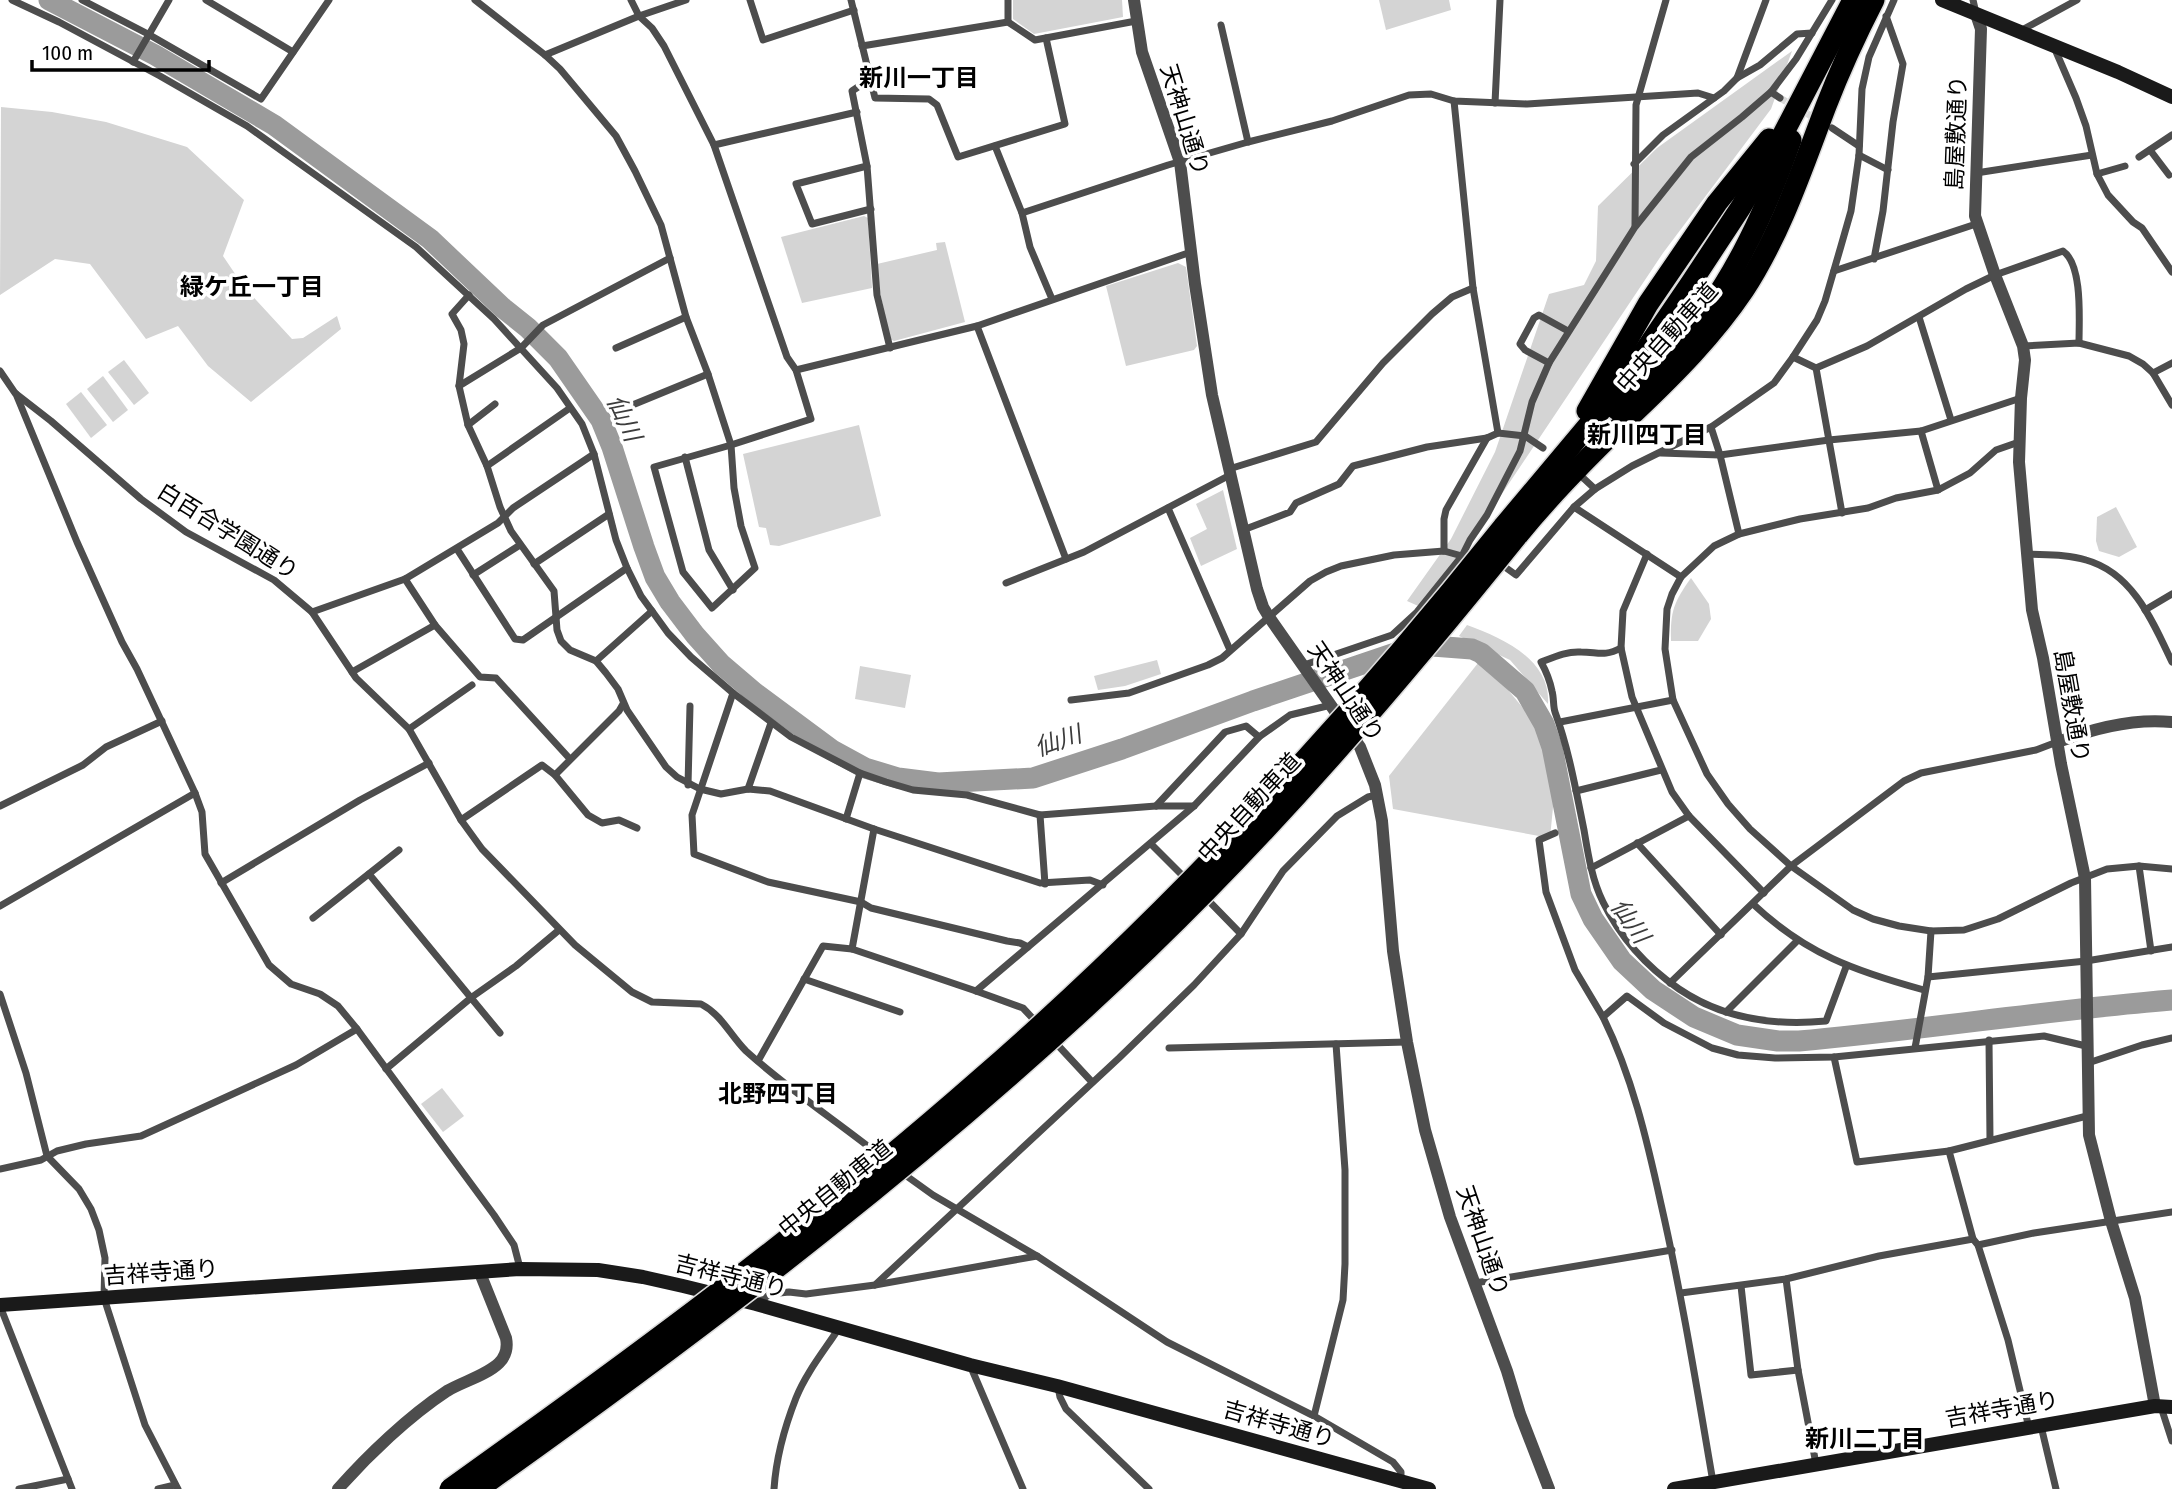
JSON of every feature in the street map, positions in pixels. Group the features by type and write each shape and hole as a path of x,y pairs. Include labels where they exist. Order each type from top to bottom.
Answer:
{"highway":[{"path":"1537,486 1676,351 1734,269 1768,203 1816,71 1853,0"},
{"name":"中央自動車道","path":"450,1489 679,1322 880,1164 980,1080 1152,921 1366,693 1510,531 1696,351 1730,309 1759,265 1783,216 1835,85 1880,8"},
{"path":"1537,486 1581,422 1656,293 1717,203 1764,145 1816,71"},
{"name":"中央自動車道","path":"478,1489 795,1255 980,1102 1150,947 1229,868 1329,760 1431,642 1510,531 1537,486"}],"main road":[{"path":"1942,0 1974,7 2020,32 2172,97"},
{"name":"吉祥寺通り","path":"0,1306 520,1269 598,1270 643,1277 755,1304 1429,1489"},
{"name":"吉祥寺通り","path":"1674,1489 2162,1406"}],"street":[{"path":"12,0 135,59 247,126 416,247 523,345 582,424 594,454 609,514 627,568 641,596 668,633 691,657 771,723 814,750 860,773 913,790 967,796 1040,815 1156,806 1194,806"},
{"path":"82,0 261,99 330,0"},
{"path":"135,59 169,0"},
{"path":"206,0 293,52"},
{"path":"475,0 560,69 616,136 661,225 686,317 731,445 734,488 741,526 755,568 712,608 683,572 654,467 731,445 811,419 796,370 787,357 714,145 664,46 652,28 639,16 631,0"},
{"path":"545,55 639,16 686,0"},
{"path":"750,0 763,40 854,10"},
{"path":"851,0 875,98 929,99 937,105 958,157 1065,124 1046,38"},
{"path":"1008,0 1009,22"},
{"name":"天神山通り","path":"1134,0 1142,52 1180,162 1212,394 1257,589 1269,617 1365,756 1378,795 1393,951 1407,1042 1425,1130 1450,1217 1549,1489"},
{"path":"1495,103 1500,0"},
{"path":"1635,227 1636,105 1666,0"},
{"path":"1737,78 1766,0"},
{"path":"1305,667 1392,635 1417,612 1462,556 1502,489 1525,436 1532,402 1549,363 1635,227 1691,157 1771,92 1789,69 1832,0"},
{"path":"1470,540 1516,575 1574,507 1595,489 1632,466 1711,426 1774,383 1817,320 1834,271 1851,211 1859,155 1862,89 1869,57 1880,8 1894,0"},
{"path":"2020,32 2077,0"},
{"name":"島屋敷通り","path":"1974,7 1981,29 1974,208 1976,224 2024,346 2019,462 2032,610 2085,878 2087,1116 2093,1154 2135,1297 2172,1441"},
{"path":"1874,259 1903,64 1880,8"},
{"path":"862,46 1009,22 1035,40 1136,21"},
{"path":"1221,25 1248,142"},
{"path":"1634,164 1663,135 1737,78 1749,72 1797,34 1812,33"},
{"path":"2054,46 2086,126 2097,174 2108,195 2142,228 2172,272"},
{"path":"870,79 852,91 867,166 877,295 890,348"},
{"path":"1771,92 1780,98"},
{"path":"1022,213 1180,162 1332,121 1409,95 1431,94 1454,101 1527,104 1698,93 1714,98"},
{"path":"1454,101 1473,288 1498,433"},
{"path":"714,145 857,112"},
{"path":"1832,128 1859,146"},
{"path":"2139,157 2172,135"},
{"path":"995,146 1022,213 1030,247 1052,299"},
{"path":"2150,150 2169,175"},
{"path":"1859,155 1888,170"},
{"path":"1976,173 2092,155"},
{"path":"867,166 796,184 811,224 871,209"},
{"path":"2097,174 2125,166"},
{"path":"1834,271 1976,224"},
{"path":"1793,357 1816,368 1867,345 1995,275 2063,251 2067,254 2080,296 2079,343"},
{"path":"796,370 977,326 1191,252"},
{"path":"460,386 523,345 541,328 670,258"},
{"path":"1006,583 1084,552 1230,472 1316,442 1383,362 1452,297 1473,288"},
{"path":"469,295 452,314 461,330 464,344 460,386 468,425 487,466 504,517 520,545 554,591 557,630 561,641 570,650 596,662 618,689 624,704 666,767 688,785 700,789 721,794 748,789 771,791 1016,877 1045,884 1090,880 1103,885"},
{"path":"1549,363 1521,347 1521,341 1539,314 1567,331"},
{"path":"616,348 686,317"},
{"path":"1919,317 1951,420"},
{"path":"977,326 1066,559"},
{"path":"2024,346 2079,343 2129,356 2153,373 2172,405"},
{"path":"2153,373 2172,363"},
{"path":"1816,368 1842,513"},
{"name":"白百合学園通り","path":"0,371 15,393 141,499 187,532 274,580 312,612 352,672 409,729 461,820 497,867 559,930 632,992 652,1002 701,1004 708,1008 718,1016 744,1049 909,1179 1037,1256 1167,1342 1314,1416 1393,1462 1401,1472 1401,1481"},
{"path":"630,407 708,374"},
{"path":"15,393 77,542 195,793 202,812 205,854 221,883 269,965 291,984 320,994 338,1006 357,1029 501,1225 514,1245 520,1269"},
{"path":"1659,453 1720,455 1921,431 2021,398"},
{"path":"468,425 495,404"},
{"path":"487,466 570,408"},
{"path":"1711,426 1739,534"},
{"path":"1921,431 1938,490"},
{"path":"1243,530 1290,512 1296,503 1339,484 1353,466 1427,447 1487,438 1498,433 1525,436 1543,448"},
{"path":"1444,551 1446,510 1487,438"},
{"path":"2019,442 1996,450 1970,473 1938,490 1739,534 1714,546 1681,577 1672,594 1665,622 1665,649 1673,700 1707,774 1750,829 1791,866 1853,910 1873,919 1931,931 1964,930 1980,926 2107,869 2139,866 2172,869"},
{"path":"312,612 405,579 498,523 513,508 594,454"},
{"path":"685,457 709,550 733,590"},
{"path":"1580,475 1595,489"},
{"path":"1574,507 1681,577"},
{"path":"1168,508 1230,650"},
{"path":"534,564 609,514"},
{"path":"473,575 520,545"},
{"path":"457,548 515,639 523,640 627,568"},
{"path":"1071,700 1129,693 1208,665 1222,657 1310,580 1340,566 1394,555 1444,551 1462,556"},
{"path":"1647,554 1623,611 1621,648 1636,707 1672,792 1689,816 1764,893"},
{"path":"2026,554 2088,560 2123,581 2135,593 2172,662"},
{"path":"405,579 435,625 480,677 496,678 570,759"},
{"path":"2145,610 2172,594"},
{"path":"596,662 652,611"},
{"path":"352,672 435,625"},
{"path":"1621,648 1595,654 1581,652 1559,655 1541,662 1548,675 1554,709 1560,722 1591,867 1602,901 1621,933 1642,958 1687,995 1726,1012 1762,1022 1826,1021 1846,967"},
{"path":"409,729 472,685"},
{"path":"733,693 692,815 694,854 768,882 861,902 871,908 1028,947"},
{"path":"1560,722 1673,700"},
{"path":"555,775 624,704"},
{"path":"976,991 1194,806 1259,737 1290,715 1332,705"},
{"path":"688,785 690,706"},
{"path":"0,806 82,765 106,747 162,720"},
{"path":"1670,983 1791,866 1904,781 1921,773 2036,750 2087,732 2147,720 2172,722"},
{"path":"748,789 771,723"},
{"path":"1156,806 1224,732 1246,726 1259,737"},
{"path":"221,883 360,800 429,763"},
{"path":"461,820 542,765 555,775 588,815 602,823 619,820 637,828"},
{"path":"1576,790 1661,770"},
{"path":"846,819 860,773"},
{"path":"0,906 195,793"},
{"path":"875,1285 1194,985 1241,934 1283,871 1337,816 1368,797 1378,795"},
{"path":"1040,815 1045,884"},
{"path":"1591,867 1689,816"},
{"path":"852,949 874,829"},
{"path":"1555,833 1539,840 1546,892 1575,970 1617,1044 1645,1130 1681,1293 1713,1482"},
{"path":"1637,843 1721,935"},
{"path":"1151,844 1241,934"},
{"path":"313,918 399,850"},
{"path":"2139,866 2151,951"},
{"path":"369,874 500,1032"},
{"path":"1753,904 1797,940 1846,967 1924,990"},
{"path":"386,1069 472,997 516,966 559,930"},
{"path":"1915,1048 1928,976 1931,931"},
{"path":"1726,1012 1797,940"},
{"path":"758,1060 823,946 852,949 1023,1008 1092,1082"},
{"path":"1928,976 2086,961 2172,947"},
{"path":"804,979 900,1012"},
{"path":"0,994 26,1073 47,1156 79,1189 99,1230 105,1258 104,1298 145,1425 176,1487 158,1489"},
{"path":"1602,1017 1628,996 1664,1023 1712,1048 1738,1055 1775,1058 1834,1057 2045,1036 2086,1046"},
{"path":"0,1169 41,1160 57,1151 86,1144 141,1136 296,1065 357,1029"},
{"path":"2088,1063 2172,1038"},
{"path":"1989,1040 1990,1140"},
{"path":"1169,1048 1407,1042"},
{"path":"1314,1416 1343,1300 1345,1170 1336,1044"},
{"path":"1834,1057 1857,1162 1948,1151 2087,1116"},
{"path":"1948,1151 2056,1489"},
{"path":"1681,1293 1786,1279 1879,1256 2172,1212"},
{"path":"1475,1283 1672,1250"},
{"path":"755,1304 770,1294 806,1294 875,1285 1037,1256"},
{"path":"338,1489 391,1436 424,1408 465,1381 495,1367 503,1359 506,1338 480,1273"},
{"path":"1786,1279 1798,1370 1816,1465"},
{"path":"1741,1286 1751,1375 1798,1370"},
{"path":"0,1306 72,1489"},
{"path":"774,1489 785,1432 796,1397 839,1328"},
{"path":"970,1365 1023,1489"},
{"path":"1058,1386 1066,1409 1149,1489"},
{"path":"19,1489 68,1479"}],"shaded area":[{"path":"1013,0 1122,0 1123,17 1034,34 1013,19"},
{"path":"1379,0 1449,0 1451,10 1386,30"},
{"path":"1792,51 1771,109 1663,253 1425,609 1407,601 1451,539 1495,452 1549,294 1584,285 1596,261 1598,206 1657,148"},
{"path":"1,107 52,112 106,122 187,147 244,200 223,256 244,287 292,339 303,338 337,316 341,329 251,402 208,366 178,326 146,339 90,264 55,259 0,295"},
{"path":"864,216 868,218 872,288 802,303 781,237"},
{"path":"945,242 965,322 894,341 890,339 877,264 937,250 936,243"},
{"path":"1178,263 1186,267 1197,346 1194,350 1126,366 1106,286"},
{"path":"124,360 149,393 134,405 108,372"},
{"path":"103,376 128,410 113,422 87,389"},
{"path":"81,392 107,425 91,438 66,404"},
{"path":"859,425 881,516 779,546 770,545 766,528 759,527 743,454"},
{"path":"1223,490 1237,549 1201,566 1190,538 1207,529 1196,504"},
{"path":"2116,507 2137,547 2119,557 2099,551 2096,541 2097,517"},
{"path":"1691,578 1709,604 1711,619 1698,641 1671,641 1674,607"},
{"path":"1467,625 1495,636 1522,652 1542,674 1547,688 1548,704 1510,660 1459,636"},
{"path":"1157,660 1161,674 1125,686 1098,690 1094,676"},
{"path":"1478,663 1508,690 1543,732 1554,797 1550,838 1393,809 1389,776"},
{"path":"860,666 911,675 905,708 855,699"},
{"path":"442,1088 464,1116 443,1132 421,1104"}],"waterway":[{"name":"仙川","path":"49,0 155,55 274,125 430,239 528,328 558,358 601,420 655,577 695,635 721,664 755,693 832,750 865,768 898,778 938,783 1033,778 1419,645 1472,649 1481,653 1525,691 1544,724 1552,747 1581,894 1593,919 1622,961 1653,990 1694,1017 1737,1035 1799,1041 2172,1000"}],"tunnel":[{"path":"1780,98 1818,120"}],"district":[{"name":"新川一丁目","path":"919,78"},
{"name":"緑ケ丘一丁目","path":"252,287"},
{"name":"新川四丁目","path":"1647,435"},
{"name":"北野四丁目","path":"778,1094"},
{"name":"新川二丁目","path":"1865,1439"}]}
